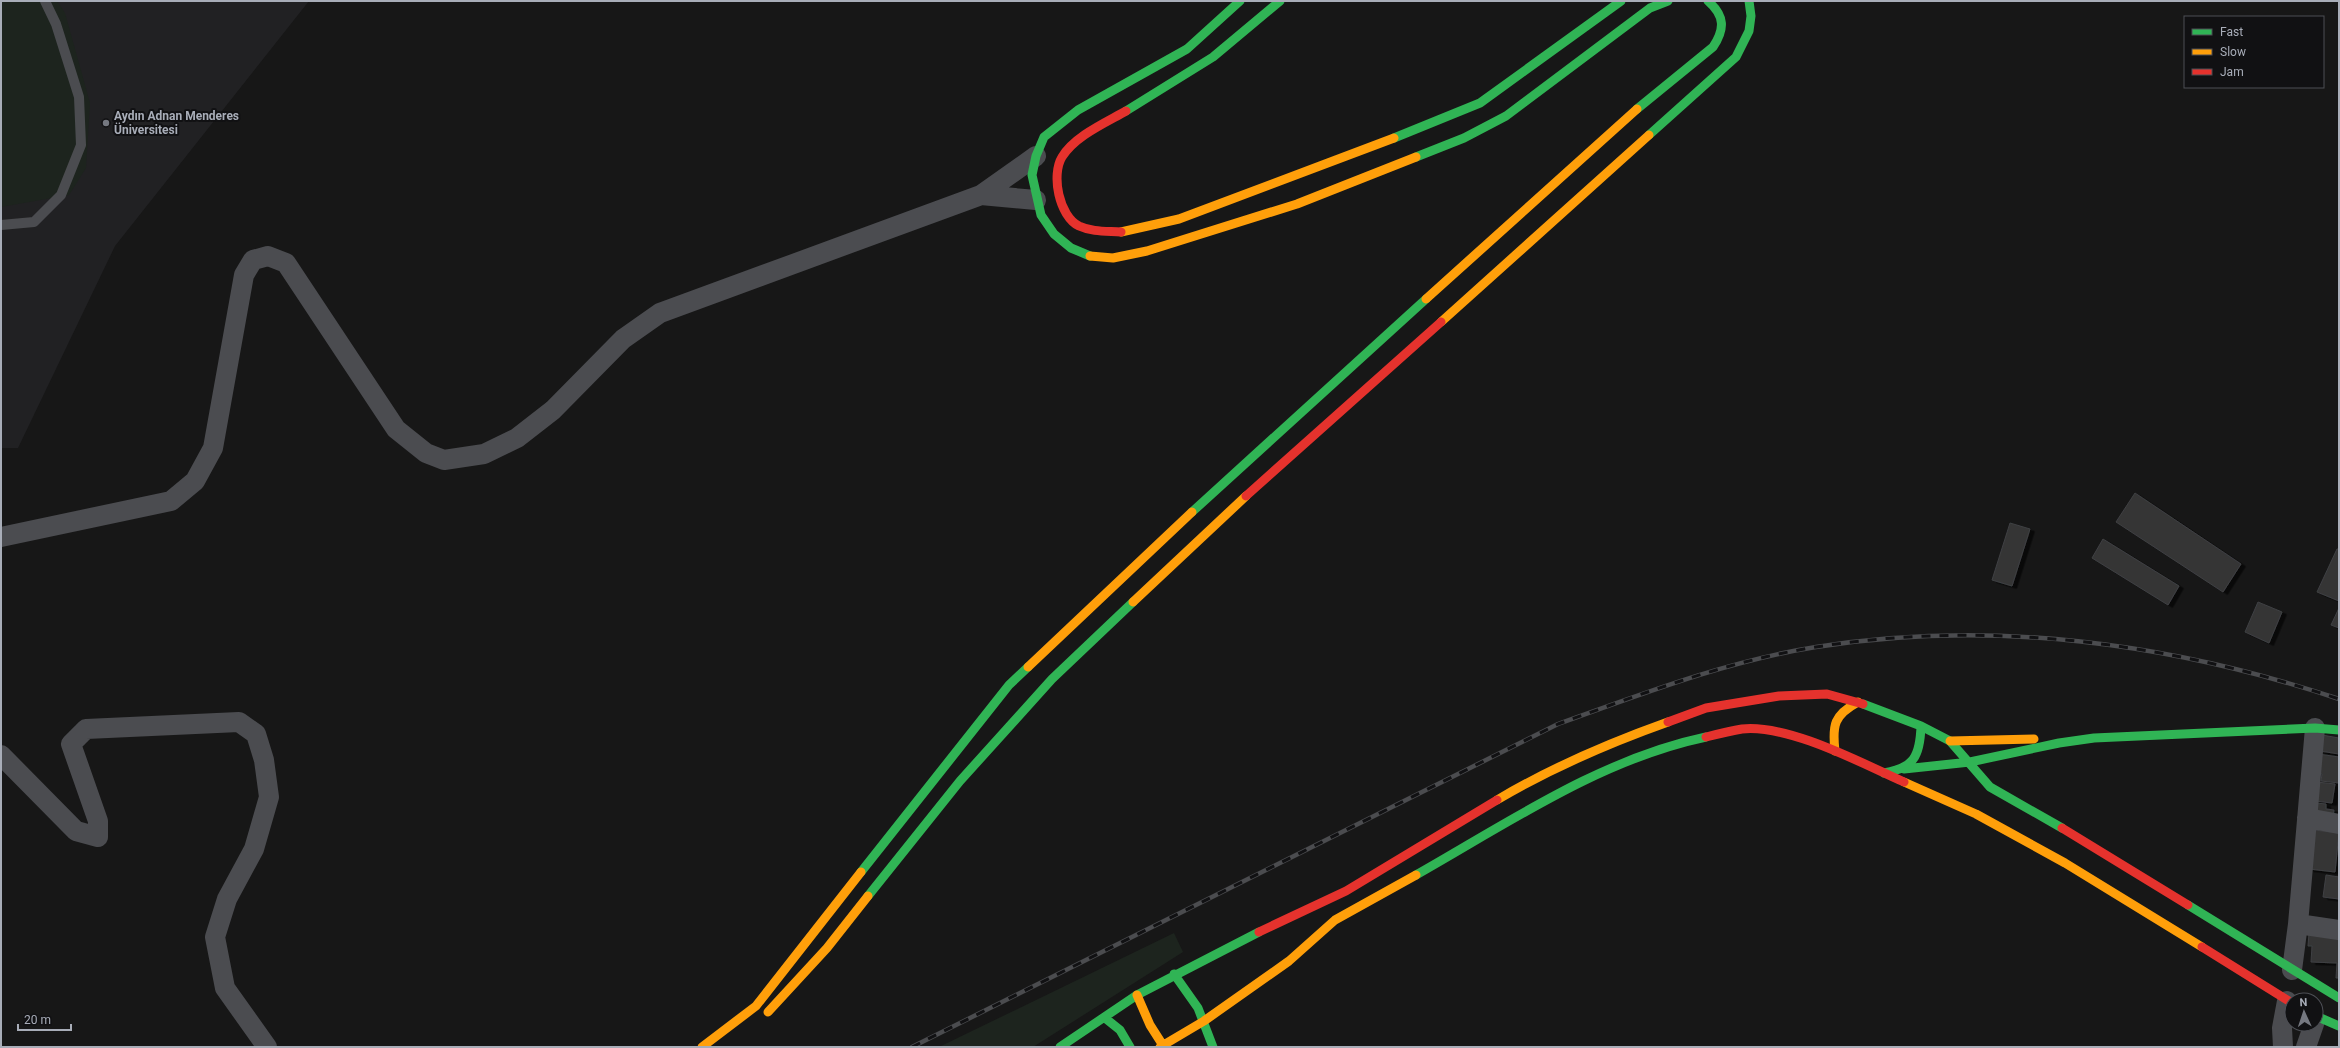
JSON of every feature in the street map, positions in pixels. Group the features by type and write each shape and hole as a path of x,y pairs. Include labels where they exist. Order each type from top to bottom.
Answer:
{"street":[{"path":"1240,1 1187,49 1078,110 1044,137 1036,156 1032,175 1036,200 1042,215 1054,234 1071,248 1090,256 1113,258 1147,251 1297,204 1464,138 1506,116 1650,8 1668,1"},
{"path":"1280,1 1213,57 1081,138 1062,156 1056,174 1059,197 1068,214 1078,225 1094,231 1124,232 1179,219 1438,122 1480,103 1621,1"},
{"path":"702,1047 756,1006 1009,685 1194,510 1616,126 1713,47 1722,35 1724,22 1717,8 1708,1"},
{"path":"761,1020 827,948 960,781 1052,679 1211,528 1736,57 1745,46 1750,32 1749,1"},
{"path":"1,537 171,501 195,481 213,448 244,274 253,260 268,256 286,263 396,428 426,453 444,460 484,454 516,438 553,410 623,339 660,313 981,196 1036,156"},
{"path":"981,196 1036,200"},
{"path":"1060,1047 1137,995 1174,974 1346,891 1528,782 1634,734 1706,708 1778,696 1828,694 1875,707 1921,726 1950,742 1970,762 1990,787 2088,844 2339,998"},
{"path":"1835,751 1833,738 1835,722 1842,710 1858,702"},
{"path":"1,755 76,830 98,837 98,820 71,744 86,729 239,722 256,734 264,760 269,798 254,849 226,899 215,937 225,988 267,1047"},
{"path":"1904,769 1913,760 1921,742 1921,726"},
{"path":"1884,773 1904,769 1970,762 2059,742 2094,738 2315,728 2339,730"},
{"path":"2292,970 2298,924 2315,728"},
{"path":"1137,995 1150,1025 1162,1047 1204,1021 1289,961 1335,920 1570,788 1626,762 1701,738 1743,729 1766,730 1789,735 1835,751 1976,814 2065,863 2284,998"},
{"path":"1950,742 2027,738 2059,742"},
{"path":"2307,818 2339,824"},
{"path":"2298,924 2339,930"},
{"path":"1174,974 1192,996 1204,1021 1212,1047"},
{"path":"1105,1018 1120,1030 1130,1047"},
{"path":"2324,1021 2339,1026"},
{"path":"2283,1047 2282,1028 2284,1022"},
{"path":"2306,1047 2311,1032"}],"lane":[{"path":"1,225 34,222 61,195 81,146 79,97 56,24 45,1"}],"shaded area":[{"name":"Aydın Adnan Menderes Üniversitesi","path":"1,1 309,1 115,246 18,448 1,448"},
{"path":"1,1 57,1 65,13 90,103 86,168 69,195 1,207"},
{"path":"1174,933 1183,952 1033,1047 939,1047"}],"building":[{"path":"2135,493 2241,564 2223,592 2116,522"},
{"path":"2010,523 2030,529 2012,586 1992,580"},
{"path":"2103,539 2179,586 2168,605 2092,558"},
{"path":"2337,549 2339,549 2339,601 2317,592"},
{"path":"2258,602 2282,612 2269,643 2245,632"},
{"path":"2339,608 2339,628 2331,625"},
{"path":"2322,735 2339,738 2339,754 2320,751"},
{"path":"2318,754 2339,757 2339,783 2321,781 2322,774 2316,773"},
{"path":"2317,782 2335,784 2332,803 2315,801"},
{"path":"2316,803 2326,804 2326,809 2334,810 2333,817 2314,815"},
{"path":"2314,830 2339,833 2335,872 2309,869"},
{"path":"2326,875 2339,877 2339,899 2323,897"},
{"path":"2309,933 2339,939 2339,978 2336,978 2337,963 2311,962 2312,946 2308,946"}],"railway":[{"path":"912,1047 1558,724 1621,701 1750,661 1816,647 1882,639 1948,635 2015,636 2080,642 2146,651 2211,663 2276,680 2339,699"}],"traffic: fast":[{"path":"1090,256 1071,248 1054,234 1041,215 1032,175 1036,156 1044,137 1078,110 1187,49 1240,1"},
{"path":"1126,111 1213,57 1280,1"},
{"path":"1394,138 1480,103 1621,1"},
{"path":"1416,157 1464,138 1506,116 1650,8 1668,1"},
{"path":"1637,109 1713,47 1720,34 1721,23 1718,12 1708,1"},
{"path":"1649,135 1736,57 1749,31 1751,16 1749,1"},
{"path":"1192,512 1426,299"},
{"path":"868,896 960,781 1052,679 1133,602"},
{"path":"861,872 1009,685 1028,667"},
{"path":"1863,704 1921,726 1950,741 1990,787 2062,828"},
{"path":"1884,773 1902,768 1909,764 1913,759 1917,753 1919,745 1921,726"},
{"path":"1904,769 1970,762 2059,743 2094,738 2315,728 2339,730"},
{"path":"1416,875 1521,814 1592,777 1667,747 1706,737"},
{"path":"2188,905 2339,998"},
{"path":"1060,1047 1137,995 1259,932"},
{"path":"1174,974 1198,1008 1213,1047"},
{"path":"1105,1018 1120,1030 1130,1047"},
{"path":"2324,1019 2339,1026"}],"traffic: slow":[{"path":"1426,299 1637,109"},
{"path":"1441,322 1649,135"},
{"path":"1121,232 1179,219 1394,138"},
{"path":"1090,256 1113,258 1147,251 1297,204 1416,157"},
{"path":"1133,602 1246,496"},
{"path":"1028,667 1192,512"},
{"path":"1835,751 1834,734 1836,722 1844,711 1858,702"},
{"path":"1497,800 1559,767 1668,722"},
{"path":"1950,741 2034,739"},
{"path":"1904,782 1976,814 2065,863 2202,947"},
{"path":"702,1047 756,1006 861,872"},
{"path":"1160,1047 1204,1021 1289,961 1335,920 1416,875"},
{"path":"768,1012 827,948 868,896"},
{"path":"1137,995 1150,1025 1164,1047"}],"traffic: jam":[{"path":"1121,232 1089,229 1079,226 1072,221 1066,214 1062,205 1057,184 1057,174 1062,157 1082,136 1126,111"},
{"path":"1246,496 1441,322"},
{"path":"1668,722 1706,708 1779,696 1827,694 1863,704"},
{"path":"1706,737 1742,729 1761,729 1781,732 1824,746 1904,782"},
{"path":"1259,932 1346,891 1497,800"},
{"path":"2062,828 2188,905"},
{"path":"2202,947 2284,998"}],"place":[{"name":"Aydın Adnan Menderes Üniversitesi","path":"106,123"}]}
